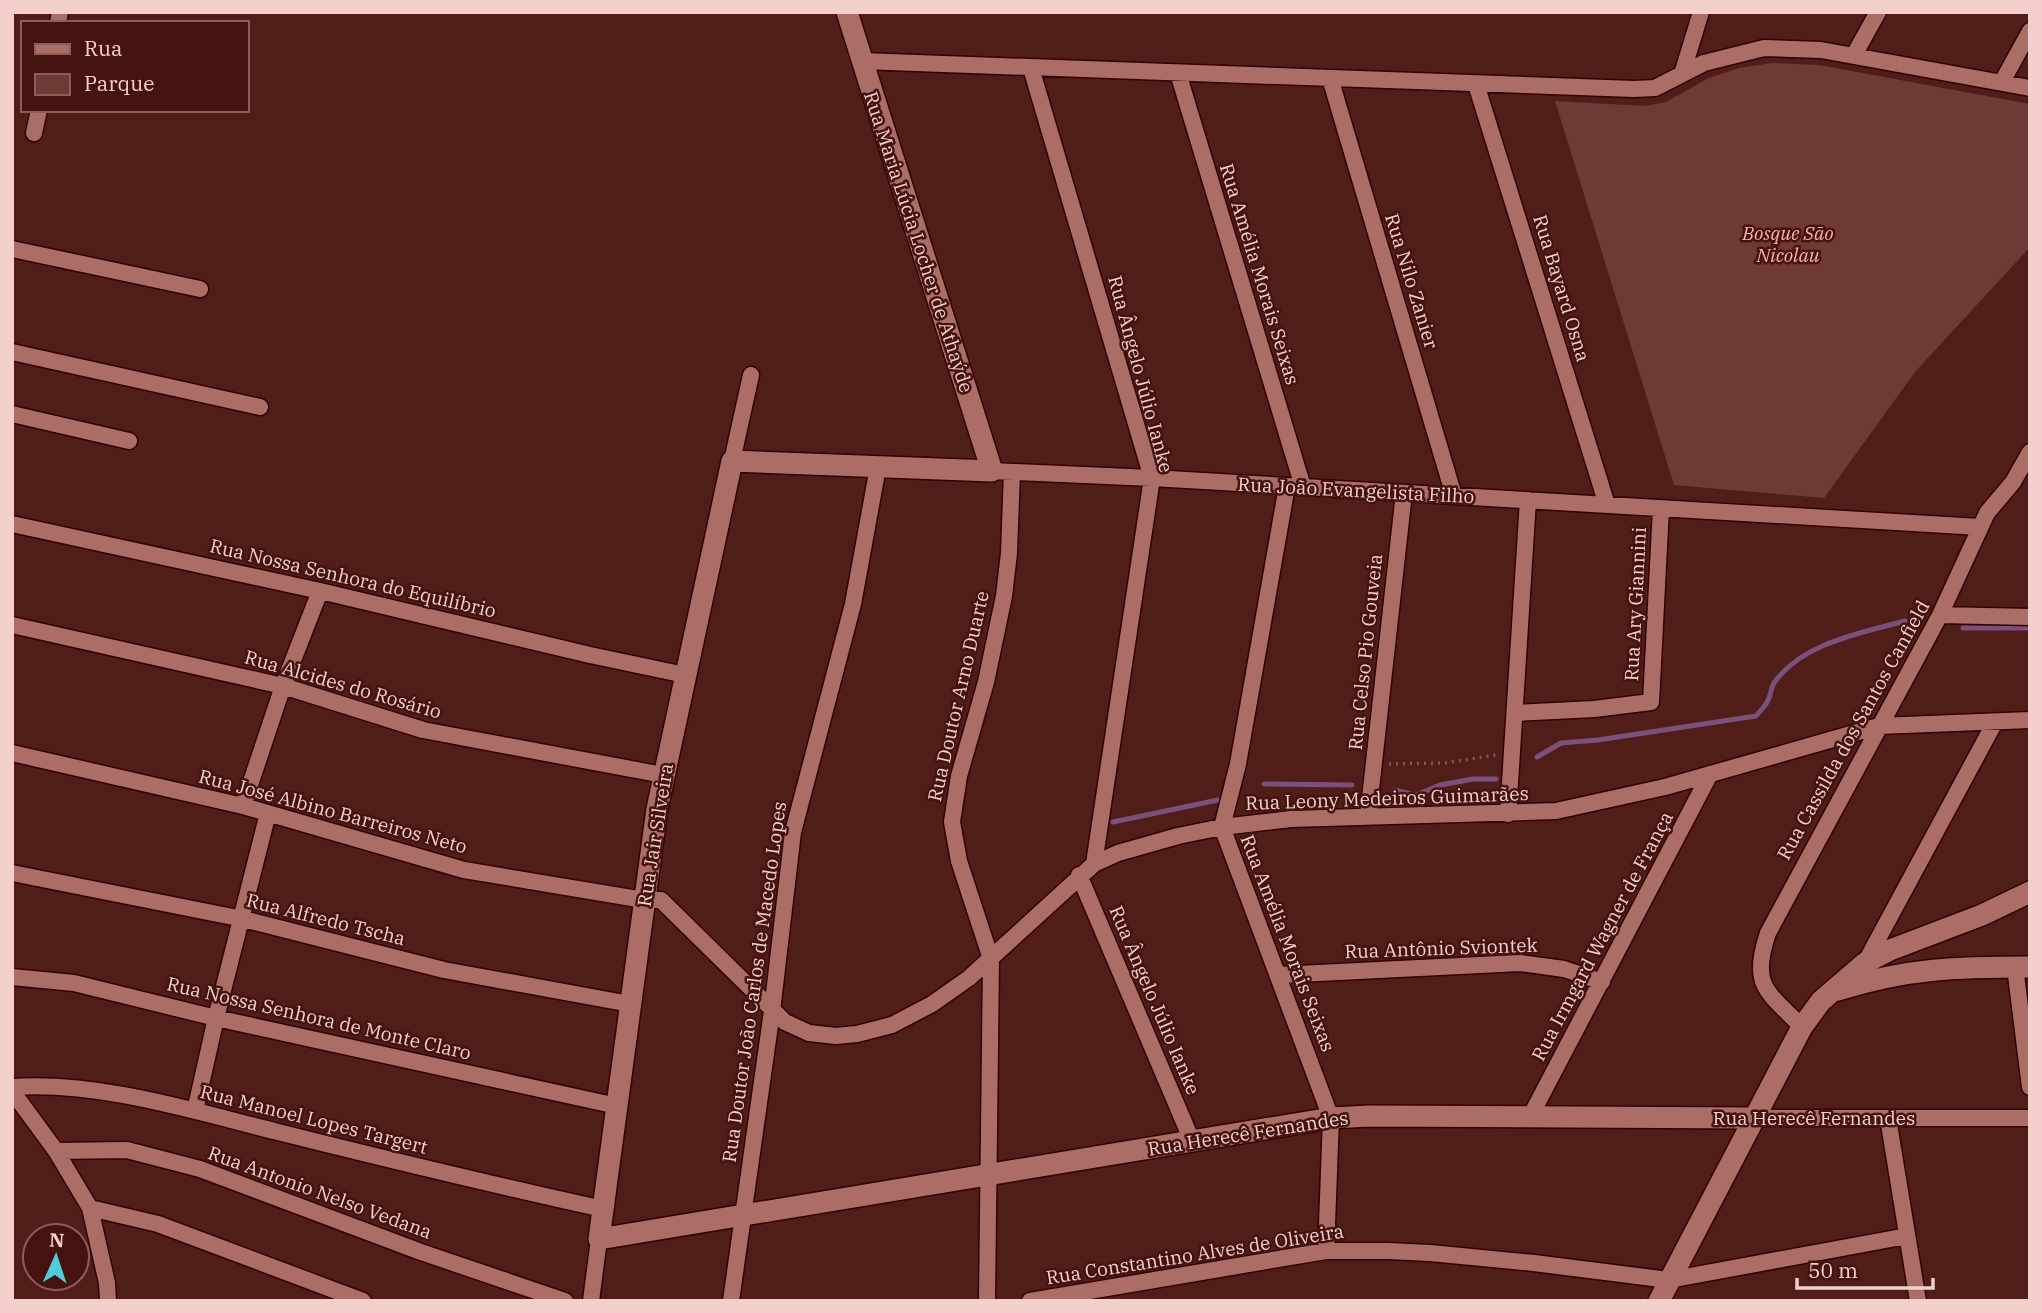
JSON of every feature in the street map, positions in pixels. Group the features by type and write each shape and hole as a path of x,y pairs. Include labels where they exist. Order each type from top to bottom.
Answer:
{"street":[{"name":"Rua Maria Lúcia Locher de Athaýde","path":"847,12 1002,472"},
{"path":"1682,74 1702,12"},
{"path":"1854,55 1878,12"},
{"path":"2002,82 2030,31"},
{"path":"862,61 1645,89 1662,85 1719,57 1764,48 1794,48 1854,55 2030,88"},
{"name":"Rua Ângelo Júlio Ianke","path":"1031,68 1152,478 1094,864"},
{"name":"Rua Amélia Morais Seixas","path":"1178,73 1295,487 1238,764 1222,827 1331,1118 1326,1251"},
{"name":"Rua Nilo Zanier","path":"1330,78 1454,496"},
{"name":"Rua Bayard Osna","path":"1476,84 1607,505"},
{"path":"34,133 39,112"},
{"path":"12,249 200,289"},
{"path":"12,352 260,407"},
{"name":"Rua Jair Silveira","path":"591,1301 663,775 751,374"},
{"path":"12,414 129,441"},
{"name":"Rua Cassilda dos Santos Canfield","path":"1802,1027 1762,982 1759,970 1761,953 1777,914 1940,615 1980,527 1994,503 2024,473 2030,452"},
{"name":"Rua João Evangelista Filho","path":"732,461 1152,478 1980,527"},
{"name":"Rua Doutor João Carlos de Macedo Lopes","path":"731,1301 772,1011 793,832 853,604 878,467"},
{"name":"Rua Doutor Arno Duarte","path":"987,1301 991,959 959,861 952,821 959,776 986,682 1004,596 1009,553 1002,472"},
{"name":"Rua Celso Pio Gouveia","path":"1367,816 1404,493"},
{"path":"1508,814 1528,500"},
{"name":"Rua Ary Giannini","path":"1515,713 1594,709 1651,702 1661,508"},
{"name":"Rua Nossa Senhora do Equilíbrio","path":"12,524 320,591 590,655 685,674"},
{"path":"243,806 283,686 320,591"},
{"path":"1940,615 2030,617"},
{"name":"Rua Alcides do Rosário","path":"12,625 283,686 423,730 663,775"},
{"name":"Rua Leony Medeiros Guimarães","path":"644,900 655,899 668,904 772,1011 798,1030 822,1035 857,1034 892,1025 932,1004 991,959 1079,875 1094,864 1149,844 1222,827 1291,819 1508,814 1579,807 1710,775 1879,726 2030,720"},
{"path":"1865,963 1996,722"},
{"name":"Rua José Albino Barreiros Neto","path":"12,753 243,806 464,870 644,900"},
{"name":"Rua Irmgard Wagner de França","path":"1530,1117 1710,775"},
{"path":"195,1111 268,813"},
{"name":"Rua Alfredo Tscha","path":"12,873 243,919 444,970 630,1004"},
{"name":"Rua Ângelo Júlio Ianke","path":"1079,875 1192,1141"},
{"path":"1659,1301 1812,1012 1865,963 1890,950 1982,915 2030,892"},
{"name":"Rua Antônio Sviontek","path":"1278,975 1520,963 1564,969 1602,982"},
{"path":"1832,992 1904,972 1959,967 2022,967 2030,1087"},
{"name":"Rua Nossa Senhora de Monte Claro","path":"12,977 74,983 216,1018 617,1106"},
{"name":"Rua Manoel Lopes Targert","path":"12,1089 59,1086 195,1111 469,1180 603,1209"},
{"path":"12,1089 56,1151 90,1208 107,1283 108,1301"},
{"name":"Rua Herecê Fernandes","path":"599,1239 1331,1118 2030,1118"},
{"path":"1888,1118 1918,1301"},
{"name":"Rua Antonio Nelso Vedana","path":"56,1151 127,1150 200,1169 421,1252 565,1301"},
{"path":"90,1208 158,1224 363,1301"},
{"name":"Rua Constantino Alves de Oliveira","path":"1030,1301 1124,1293 1326,1251 1442,1254 1669,1280 1907,1236"}],"path":[{"path":"1373,763 1444,763 1512,753"}],"green space":[{"name":"Bosque São Nicolau","path":"1772,63 1819,65 2030,104 2030,247 1915,372 1824,498 1674,485 1555,101 1645,106 1666,102 1709,78 1739,68"}],"waterway":[{"path":"1537,757 1561,743 1598,740 1756,716 1767,703 1774,683 1800,658 1834,641 1905,621"},
{"path":"1963,628 2030,628"},
{"path":"1394,790 1416,795 1440,785 1473,779 1496,779"},
{"path":"1264,784 1352,785"},
{"path":"1113,822 1218,800"}]}
